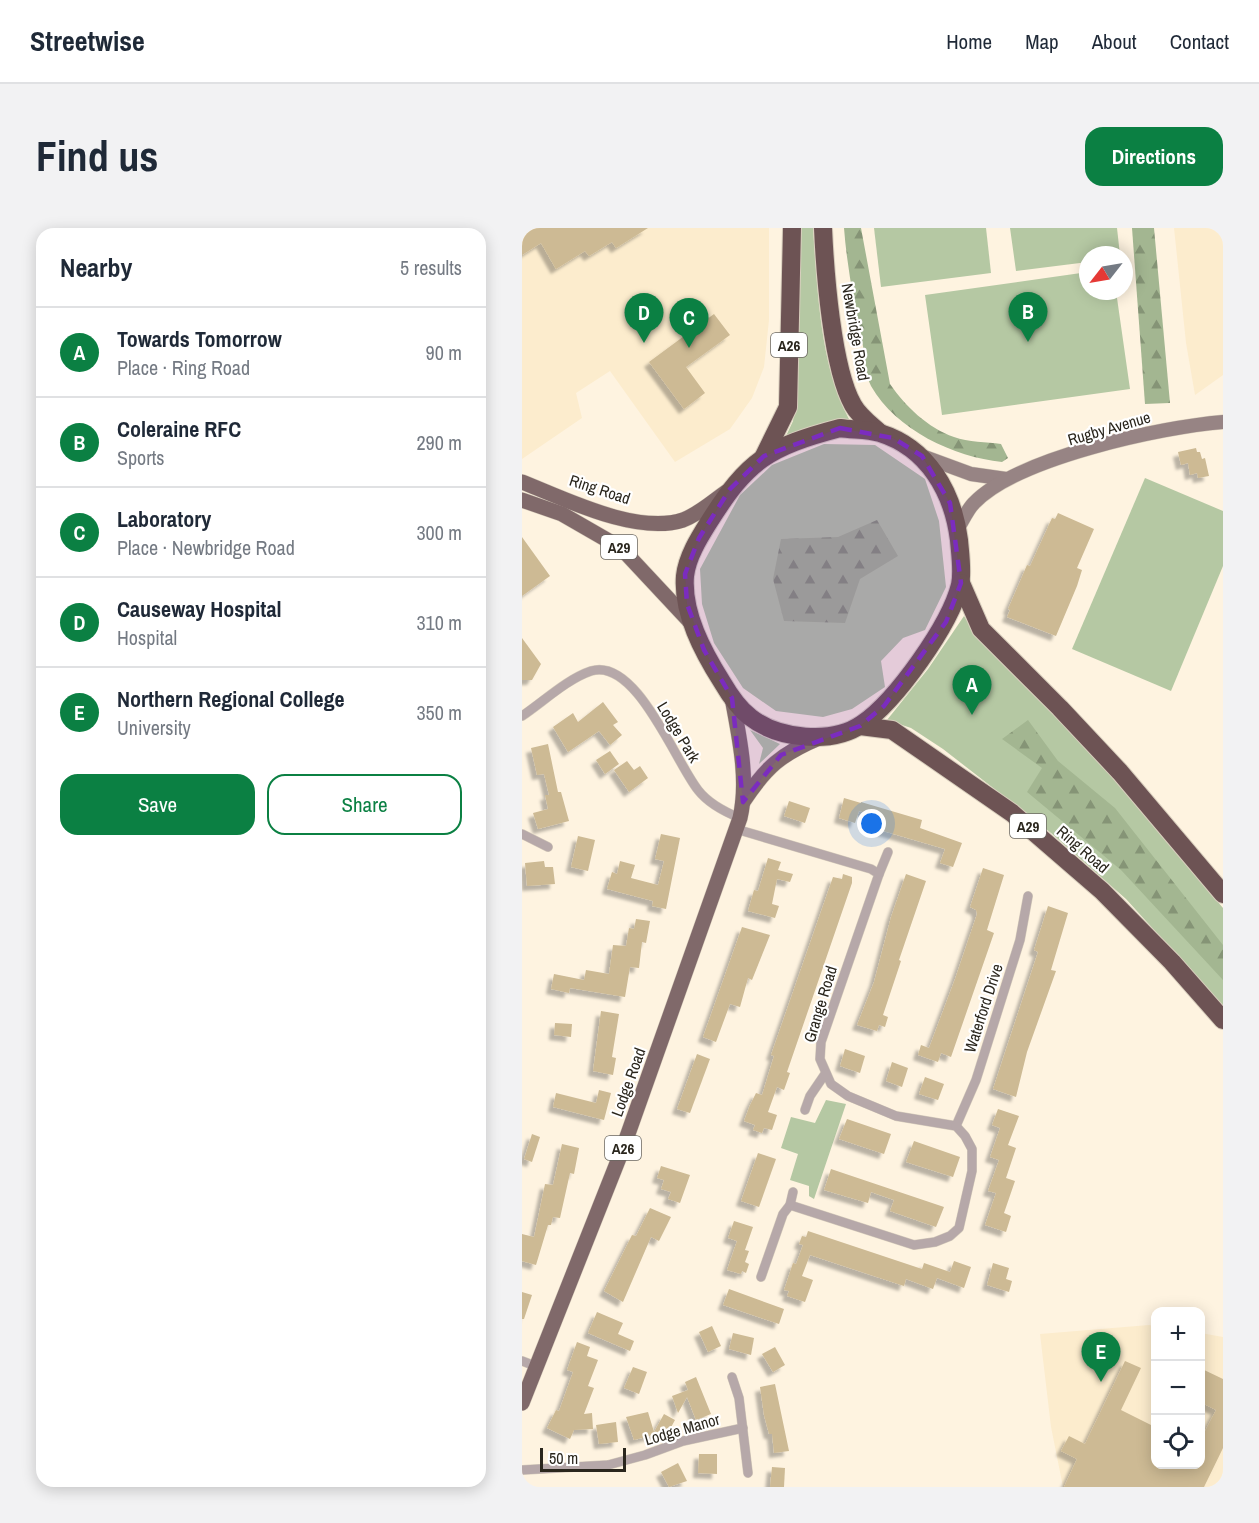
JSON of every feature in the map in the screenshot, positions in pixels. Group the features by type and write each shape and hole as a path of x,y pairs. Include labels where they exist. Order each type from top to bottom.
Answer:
{"highway":[{"name":"A26","path":"764,456 788,407 792,228"},
{"name":"Newbridge Road","path":"823,228 832,321 845,387 855,408 879,432"},
{"name":"A29","path":"961,583 946,622 937,637 884,706 860,726 824,736 796,736 750,718 732,698 704,650 694,626 685,587 688,562 699,538 730,489 764,456 840,428 879,432 922,456 941,481 957,530 961,583 981,629 1120,772 1223,894"},
{"name":"Ring Road","path":"860,726 892,730 1012,813 1102,891 1172,962 1223,1020"}],"main road":[{"name":"Ring Road","path":"522,482 622,519 659,523 688,517 730,489"},
{"name":"A29","path":"522,500 562,514 621,548 694,626"},
{"name":"Lodge Road","path":"522,1403 529,1364 623,1148 738,823 743,802 740,738 732,698"},
{"name":"Lodge Road","path":"743,802 764,772 781,755 824,736"}],"street":[{"name":"Rugby Avenue","path":"957,530 972,504 1006,479 1113,442 1183,426 1223,422"},
{"name":"Rugby Avenue","path":"922,456 971,474 1006,479"},
{"name":"Lodge Park","path":"522,716 591,671 606,669 623,677 642,698 699,792 738,823"},
{"path":"738,823 871,869 879,874"},
{"path":"522,834 548,847"},
{"name":"Grange Road","path":"825,1074 820,1059 821,1042 888,852"},
{"name":"Waterford Drive","path":"956,1126 976,1080 1020,940 1028,896"},
{"path":"790,1205 914,1245 950,1236 959,1228 972,1171 972,1149 956,1126 896,1116 848,1096 831,1084 825,1074 810,1096 805,1110"},
{"path":"761,1276 783,1214 790,1205 793,1192"},
{"path":"732,1377 739,1398 748,1473"},
{"name":"Lodge Manor","path":"522,1470 608,1465 683,1441 743,1428"}],"highlighted area":[{"path":"840,428 893,438 922,456 950,503 961,583 946,622 884,706 860,726 781,755 743,802 732,698 704,650 687,604 685,574 699,538 730,489 764,456"}],"shaded area":[{"path":"522,228 769,228 769,320 764,367 752,398 730,429 675,462 610,371 576,393 582,418 522,459"},
{"path":"1174,228 1223,228 1223,375 1195,395 1186,343"},
{"path":"1151,1325 1151,1469 1205,1469 1205,1334 1223,1337 1223,1487 1063,1487 1051,1427 1040,1334"}],"green space":[{"path":"797,228 813,228 826,350 831,374 849,419 831,421 786,436 793,421 795,404"},
{"path":"844,228 861,228 890,384 910,408 935,428 959,439 1001,444 1008,458 1002,462 984,459 928,439 895,416 882,402 871,386 866,372 849,273"},
{"path":"874,228 986,228 991,273 881,287"},
{"path":"1010,228 1117,228 1119,246 1079,246 1079,263 1016,271"},
{"path":"1132,228 1154,228 1170,403 1145,404"},
{"path":"1079,273 1079,300 1117,300 1130,389 942,415 925,295"},
{"path":"824,444 875,445 925,479 939,521 946,587 925,630 903,638 881,661 885,687 852,709 823,717 776,711 743,688 714,643 702,604 700,569 740,495 772,465"},
{"path":"1145,478 1223,511 1223,566 1171,691 1072,649"},
{"path":"877,520 898,556 860,579 845,623 784,621 773,579 781,539 838,537"},
{"path":"964,616 979,639 1076,734 1223,908 1223,1006 1126,899 1051,833 943,749 911,728 887,720 928,669"},
{"path":"1028,720 1058,761 1115,808 1223,945 1223,980 1121,870 1027,792 1042,768 1002,739"},
{"path":"750,730 780,744 759,764 763,748"},
{"path":"826,1100 846,1104 814,1199 809,1196 809,1186 790,1180 798,1154 781,1148 791,1117 815,1123"}],"building":[{"path":"522,228 648,228 616,248 612,242 589,256 585,251 556,269 541,243 522,255"},
{"path":"714,314 730,335 686,367 705,393 684,409 649,362"},
{"path":"1196,448 1202,459 1205,458 1209,476 1198,478 1197,473 1190,475 1188,463 1181,465 1178,452"},
{"path":"1058,513 1094,529 1077,568 1082,570 1077,586 1056,636 1007,617 1010,610 1008,609 1027,565 1030,566 1052,518 1055,519"},
{"path":"522,537 550,576 522,596"},
{"path":"522,638 541,664 532,680 522,680"},
{"path":"603,702 618,722 613,725 622,735 610,745 599,731 568,752 553,727 573,713 578,722"},
{"path":"548,744 558,792 561,792 569,821 538,829 533,813 548,809 545,795 549,795 544,774 537,775 531,748"},
{"path":"610,751 619,764 605,774 596,760"},
{"path":"627,761 634,770 640,766 648,778 629,792 614,770"},
{"path":"844,798 922,820 920,828 962,843 953,867 940,863 945,849 873,828 876,816 859,811 855,823 839,818"},
{"path":"789,801 810,808 805,823 784,816"},
{"path":"661,834 680,838 666,909 652,906 653,901 607,889 612,872 617,874 620,861 635,865 631,878 658,885 664,861 655,859"},
{"path":"578,836 595,840 588,871 571,867"},
{"path":"768,858 781,862 778,870 793,874 790,882 777,879 772,904 779,906 775,918 748,911 754,890 758,891"},
{"path":"544,861 545,867 553,867 555,884 527,886 525,863"},
{"path":"983,868 1004,875 987,930 994,933 951,1057 941,1053 938,1062 918,1055 921,1045 929,1048 955,979 977,914 976,910 970,907"},
{"path":"843,874 852,877 852,883 787,1072 790,1073 784,1090 777,1087 768,1112 777,1115 772,1130 764,1128 762,1133 753,1130 755,1125 744,1121 756,1093 762,1095 774,1056 771,1055 833,877 842,879"},
{"path":"906,874 926,881 883,1015 888,1017 885,1027 879,1025 877,1031 857,1025 874,982 891,917"},
{"path":"1048,906 1068,913 1051,970 1056,971 1027,1052 1016,1097 993,1089 1038,952 1034,950"},
{"path":"636,919 650,921 646,943 642,942 639,968 630,967 625,997 570,988 569,993 551,989 554,974 584,980 586,970 609,974 613,945 626,946 629,928 634,929"},
{"path":"742,927 770,935 752,980 748,978 740,1007 730,1004 716,1042 703,1037"},
{"path":"601,1011 619,1014 612,1057 616,1058 613,1075 593,1071"},
{"path":"555,1023 572,1024 571,1037 554,1035"},
{"path":"845,1049 865,1056 860,1073 840,1066"},
{"path":"697,1054 710,1059 690,1113 677,1109"},
{"path":"892,1062 908,1068 902,1087 886,1081"},
{"path":"925,1077 944,1084 938,1100 919,1094"},
{"path":"599,1090 611,1093 604,1120 553,1107 556,1093 596,1103"},
{"path":"998,1109 1019,1116 1008,1145 1016,1148 1006,1178 1015,1181 1004,1213 1011,1216 1006,1232 985,1225 996,1193 988,1191 999,1160 990,1157 1000,1128 992,1125"},
{"path":"847,1119 891,1134 884,1154 839,1139"},
{"path":"532,1134 540,1137 532,1162 524,1159"},
{"path":"914,1141 960,1157 953,1177 906,1162"},
{"path":"562,1144 579,1148 574,1174 570,1173 560,1218 553,1217 551,1225 548,1225 536,1265 522,1261 522,1234 534,1237 545,1184 553,1185"},
{"path":"758,1153 776,1159 759,1207 741,1201"},
{"path":"661,1166 690,1175 680,1203 668,1199 671,1192 661,1189 664,1180 657,1178"},
{"path":"831,1169 944,1207 936,1227 890,1211 894,1200 871,1192 868,1203 824,1190"},
{"path":"650,1208 671,1217 659,1241 651,1237 623,1302 604,1291 632,1235 636,1236"},
{"path":"734,1221 753,1227 745,1250 749,1251 745,1262 749,1264 746,1273 742,1271 741,1274 727,1270 737,1241 728,1238"},
{"path":"808,1231 922,1269 924,1263 950,1272 954,1261 971,1267 964,1288 937,1278 933,1289 906,1279 904,1286 810,1255 802,1276 813,1280 805,1302 787,1296 789,1291 784,1290 793,1263 796,1264 803,1245 799,1244 802,1236 806,1237"},
{"path":"993,1263 1009,1268 1006,1279 1012,1281 1009,1292 987,1285"},
{"path":"729,1289 784,1309 779,1324 723,1305"},
{"path":"522,1292 532,1295 524,1319 522,1319"},
{"path":"597,1312 623,1323 618,1334 634,1341 630,1351 588,1333"},
{"path":"712,1326 721,1346 708,1352 699,1332"},
{"path":"733,1333 754,1338 751,1355 729,1349"},
{"path":"577,1342 590,1347 587,1356 598,1360 588,1386 594,1388 584,1414 592,1413 593,1429 574,1430 570,1439 547,1428 556,1410 559,1411 573,1372 567,1370"},
{"path":"775,1347 785,1365 773,1372 762,1354"},
{"path":"1125,1361 1141,1368 1121,1410 1151,1425 1151,1469 1205,1469 1205,1431 1216,1410 1205,1404 1205,1370 1223,1379 1223,1448 1204,1487 1064,1487 1077,1459 1061,1451 1069,1436 1085,1444"},
{"path":"633,1367 647,1372 639,1394 624,1388"},
{"path":"696,1377 711,1414 696,1420 687,1397 678,1413 672,1396 688,1390 685,1382"},
{"path":"775,1384 789,1451 774,1453 772,1434 769,1434 764,1415 760,1387"},
{"path":"648,1412 654,1432 664,1414 675,1420 669,1431 634,1440 626,1417"},
{"path":"616,1422 618,1442 599,1444 596,1425"},
{"path":"699,1454 717,1454 717,1474 698,1473"},
{"path":"678,1463 687,1481 669,1487 661,1472"},
{"path":"772,1467 785,1468 784,1487 770,1487"}],"place":[{"name":"Coleraine RFC","path":"1028,342"},
{"name":"Causeway Hospital","path":"644,343"},
{"name":"Laboratory","path":"689,348"},
{"name":"Towards Tomorrow","path":"972,715"},
{"name":"Northern Regional College","path":"1101,1382"}]}
